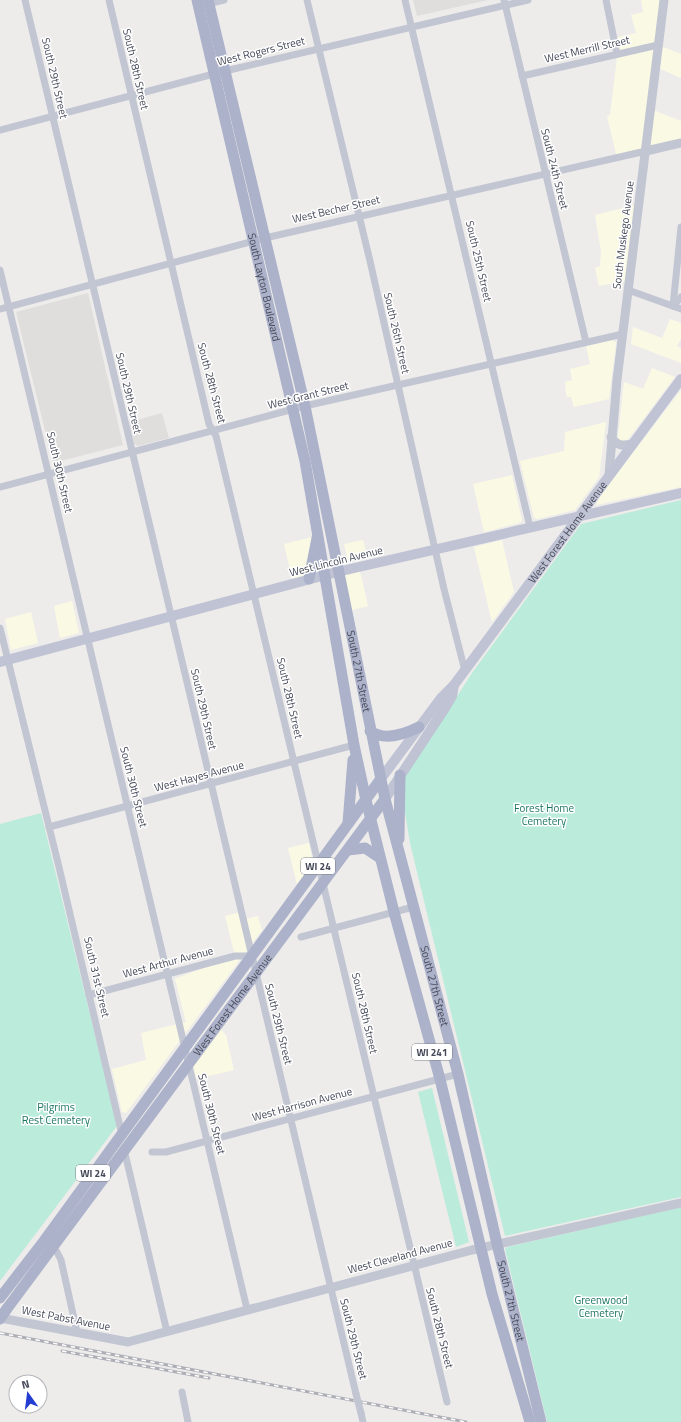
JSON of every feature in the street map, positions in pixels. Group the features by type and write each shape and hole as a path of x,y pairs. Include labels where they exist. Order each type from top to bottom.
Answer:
{"main road":[{"name":"South Layton Boulevard","path":"203,2 220,72 265,238 305,406 323,489 337,572"},
{"name":"South Layton Boulevard","path":"220,72 253,241 306,461 325,575"},
{"name":"West Forest Home Avenue","path":"0,1298 44,1241 419,726 465,671 609,474 681,379"},
{"name":"West Lincoln Avenue","path":"4,661 337,572 681,493"},
{"path":"309,579 318,531"},
{"name":"South 27th Street","path":"337,572 380,780 458,1074 497,1244 541,1422"},
{"name":"South 27th Street","path":"325,575 354,745 370,819 440,1079 480,1248 530,1422"},
{"name":"West Forest Home Avenue","path":"2,1316 323,885 385,799 445,708 452,696 454,685"},
{"path":"370,731 376,735 386,736 412,730 419,726"},
{"path":"348,824 354,745"},
{"path":"400,775 400,858"},
{"path":"348,850 365,848 380,858"}],"street":[{"name":"South 29th Street","path":"25,0 210,784 363,1422"},
{"name":"South 28th Street","path":"109,0 209,424 216,436 447,1402"},
{"path":"203,2 224,0"},
{"name":"South 26th Street","path":"307,0 435,549 465,671"},
{"name":"South 25th Street","path":"405,0 530,527"},
{"name":"West Rogers Street","path":"0,130 220,72 505,3 528,0"},
{"path":"606,0 617,54"},
{"name":"South Muskego Avenue","path":"609,474 611,437 628,290 664,0"},
{"name":"South 24th Street","path":"505,3 586,342"},
{"name":"West Merrill Street","path":"522,76 658,45"},
{"name":"West Becher Street","path":"0,309 265,238 681,143"},
{"path":"673,306 681,227"},
{"name":"South 30th Street","path":"0,270 247,1309"},
{"path":"628,290 681,309"},
{"path":"673,306 681,297"},
{"name":"West Grant Street","path":"0,488 305,406 623,334"},
{"path":"611,437 614,442 622,446 632,444"},
{"name":"South 31st Street","path":"0,628 4,661 50,827 90,994 167,1332"},
{"name":"West Hayes Avenue","path":"50,827 354,745"},
{"path":"301,936 413,908"},
{"name":"West Arthur Avenue","path":"90,994 235,956 252,956"},
{"name":"West Harrison Avenue","path":"152,1152 162,1153 458,1074"},
{"name":"West Cleveland Avenue","path":"128,1342 480,1248 681,1203"},
{"path":"44,1241 53,1248 61,1260 77,1332"},
{"name":"West Pabst Avenue","path":"2,1316 128,1342"},
{"path":"182,1392 188,1422"}],"shaded area":[{"path":"413,0 488,0 417,16"},
{"path":"641,0 664,0 658,45 681,54 681,78 656,67 651,109 681,121 681,143 617,158 607,116 610,115 617,58 614,38 636,33 631,15 643,12"},
{"path":"639,204 630,280 599,286 595,268 600,266 601,252 595,215"},
{"path":"88,293 123,445 53,463 16,312"},
{"path":"670,319 681,323 681,339 677,346 681,348 681,363 631,344 633,327 662,338"},
{"path":"612,340 616,343 609,399 574,407 571,397 567,397 565,389 565,382 572,380 570,369 590,364 586,346"},
{"path":"652,368 675,377 626,442 622,443 618,438 624,382 643,389"},
{"path":"681,390 681,487 596,505 600,496"},
{"path":"162,413 169,438 138,446 134,444 129,422"},
{"path":"606,422 599,477 575,510 537,519 534,518 520,461 564,451 565,432"},
{"path":"512,475 522,521 484,532 473,484"},
{"path":"317,536 309,579 293,583 284,544"},
{"path":"363,540 367,556 348,561 344,544"},
{"path":"502,540 514,592 492,622 474,547"},
{"path":"359,567 368,606 345,612 337,572"},
{"path":"72,601 79,633 60,638 54,606"},
{"path":"31,612 38,643 11,650 5,619"},
{"path":"309,843 313,863 297,885 288,848"},
{"path":"241,912 243,920 258,916 262,930 126,1113 122,1112 112,1069 146,1060 141,1033 186,1022 175,979 235,956 225,916"},
{"path":"218,1026 226,1035 234,1070 192,1080 189,1065"}],"green space":[{"name":"Forest Home Cemetery","path":"681,500 681,1197 505,1236 410,843 401,788 402,781 472,673 581,524"},
{"name":"Pilgrims Rest Cemetery","path":"41,813 117,1126 0,1281 0,824"},
{"path":"432,1088 469,1242 456,1247 418,1092"},
{"name":"Greenwood Cemetery","path":"681,1207 681,1422 547,1422 505,1249 507,1247"}],"railway":[{"path":"0,1333 466,1422"},
{"path":"62,1351 209,1378"}]}
